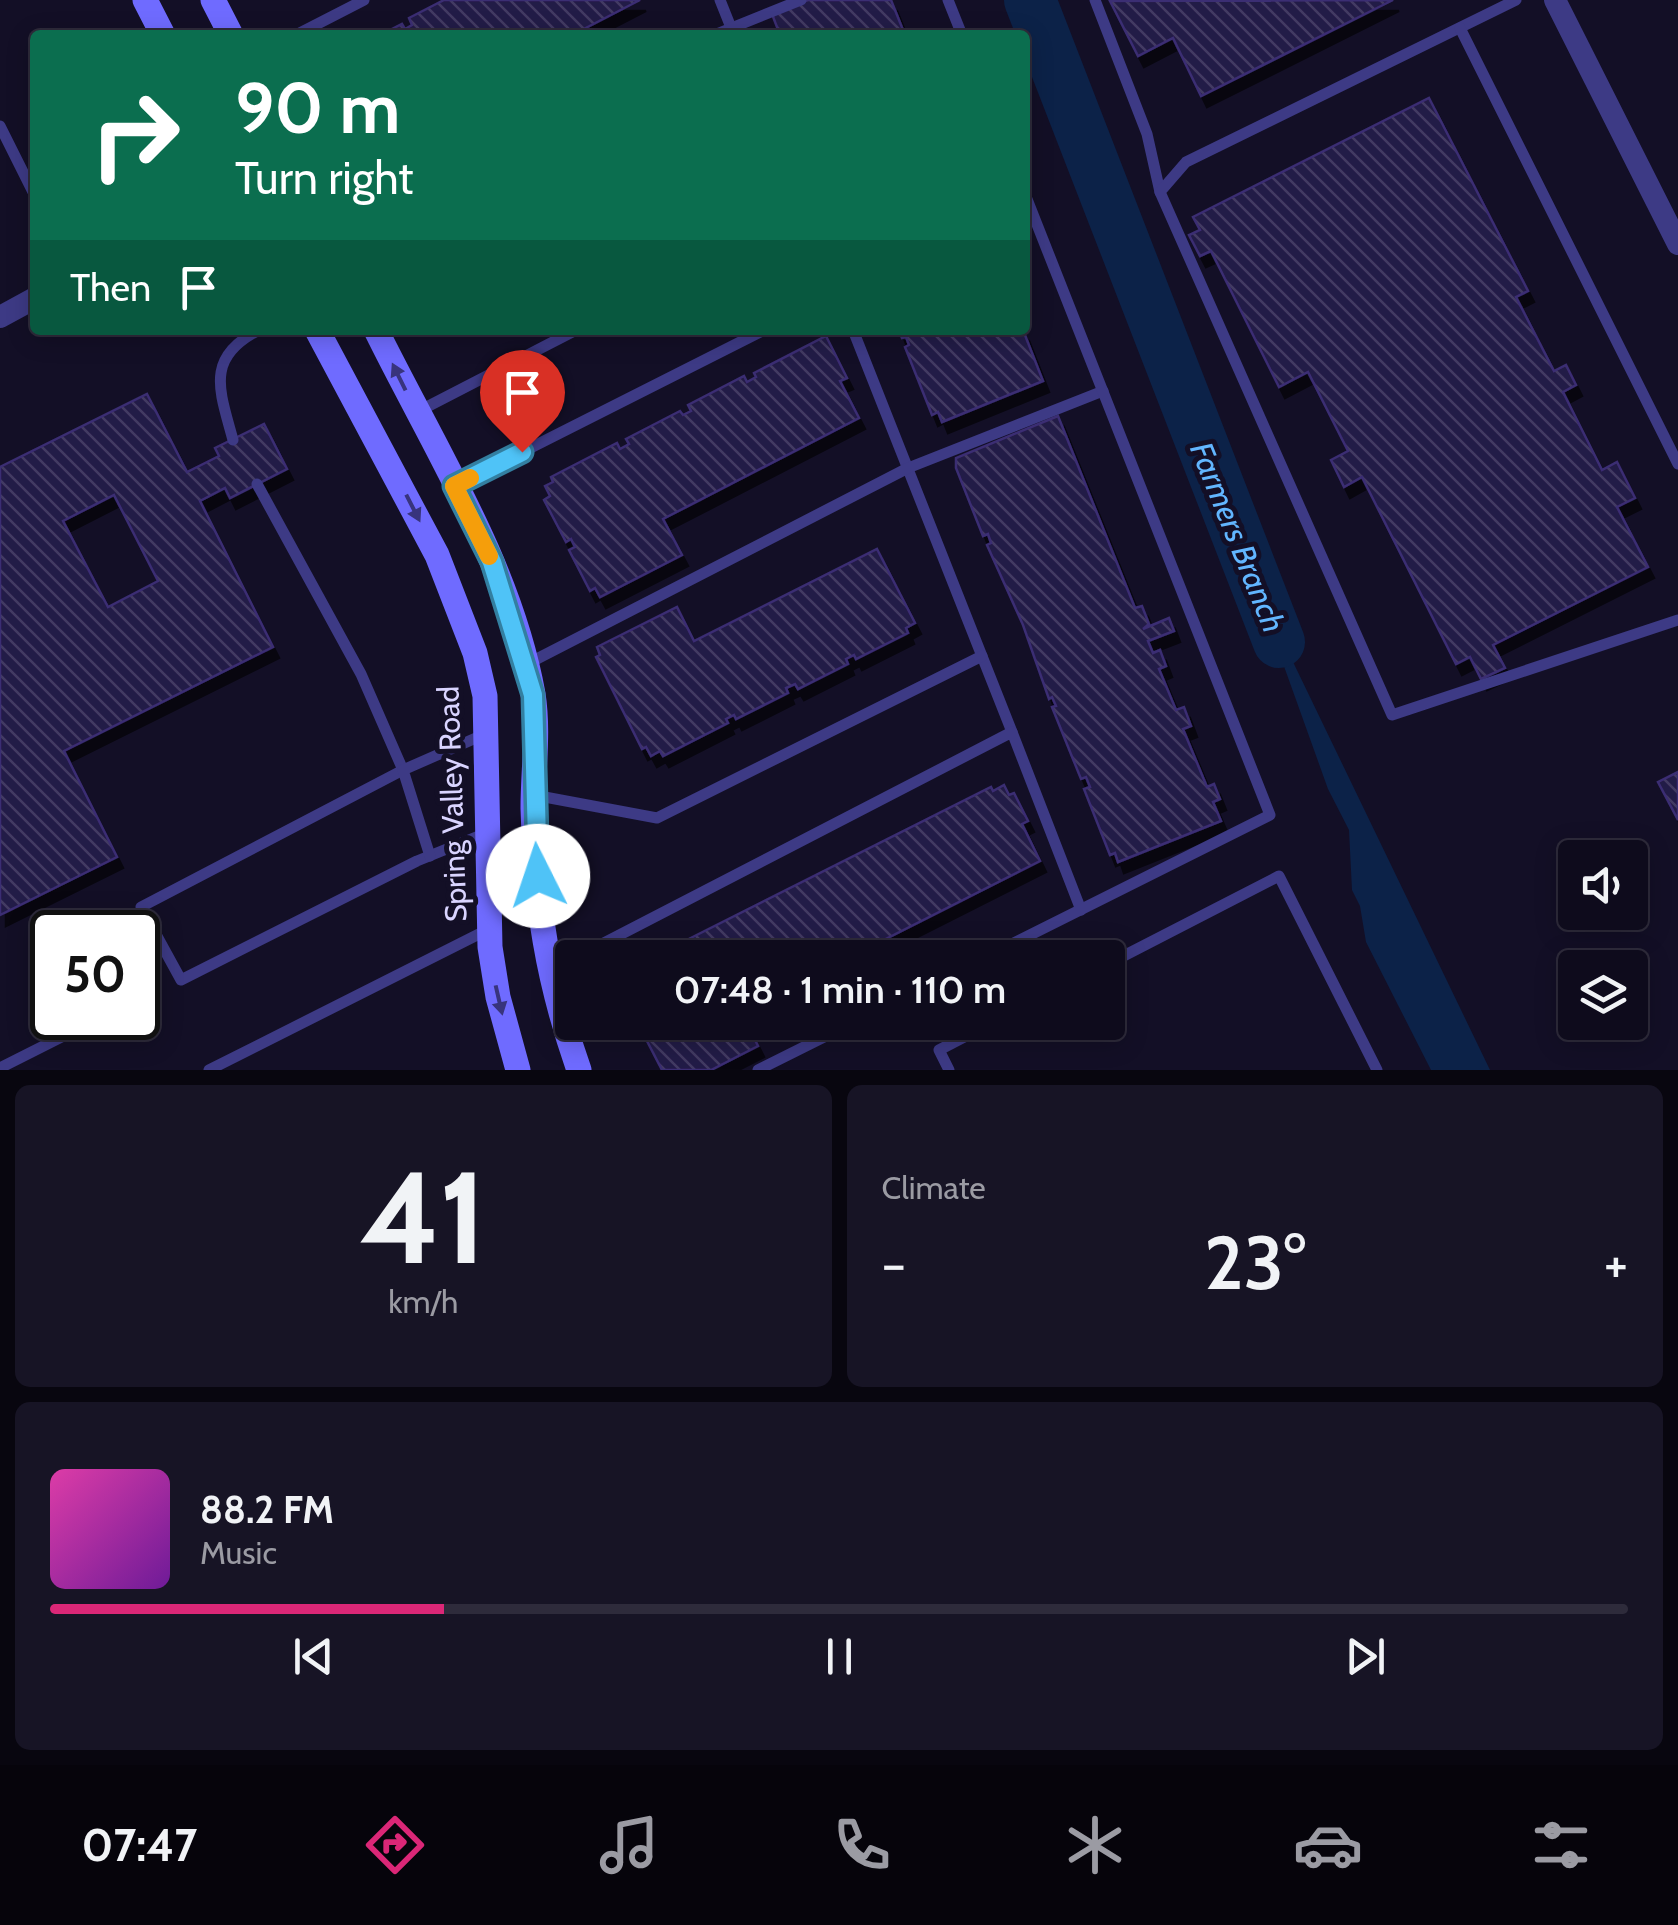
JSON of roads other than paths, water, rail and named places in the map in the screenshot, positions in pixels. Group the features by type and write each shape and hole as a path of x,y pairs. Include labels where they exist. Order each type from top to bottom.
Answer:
{"main road":[{"path":"145,0 160,30"},
{"path":"214,0 229,30"},
{"name":"Spring Valley Road","path":"320,335 437,555 475,652 485,696 489,929 498,997 518,1070"},
{"path":"378,335 492,562 525,665 533,695 534,795 548,972 579,1070"}],"street":[{"path":"1564,3 1678,244"},
{"path":"0,317 30,301"}],"lane":[{"path":"306,30 364,0"},
{"path":"720,0 732,30"},
{"path":"734,30 801,0"},
{"path":"948,0 960,30"},
{"path":"1095,0 1147,134 1160,192 1392,715 1678,620"},
{"path":"1160,192 1186,162 1516,0"},
{"path":"1460,28 1678,464"},
{"path":"0,126 30,186"},
{"path":"1020,940 1270,815 1030,207"},
{"path":"233,440 218,381 223,361 250,335"},
{"path":"417,412 566,335"},
{"path":"454,486 754,335"},
{"path":"855,335 1080,910"},
{"path":"525,665 908,468 1103,390"},
{"path":"257,484 361,674 403,770 430,856"},
{"path":"534,795 657,818 982,656"},
{"path":"609,940 1012,732"},
{"path":"485,734 403,770 141,907 180,980 486,832"},
{"path":"1125,955 1279,876 1378,1070"},
{"path":"209,1070 489,929"},
{"path":"548,972 555,968"},
{"path":"0,1068 55,1040"},
{"path":"758,1070 818,1040"},
{"path":"949,1070 939,1050 958,1040"}],"water":[{"path":"1252,577 1490,1070 1431,1070 1366,942 1360,906 1352,890 1349,830 1328,789"}],"waterway":[{"name":"Farmers Branch","path":"1030,0 1279,642"}]}
